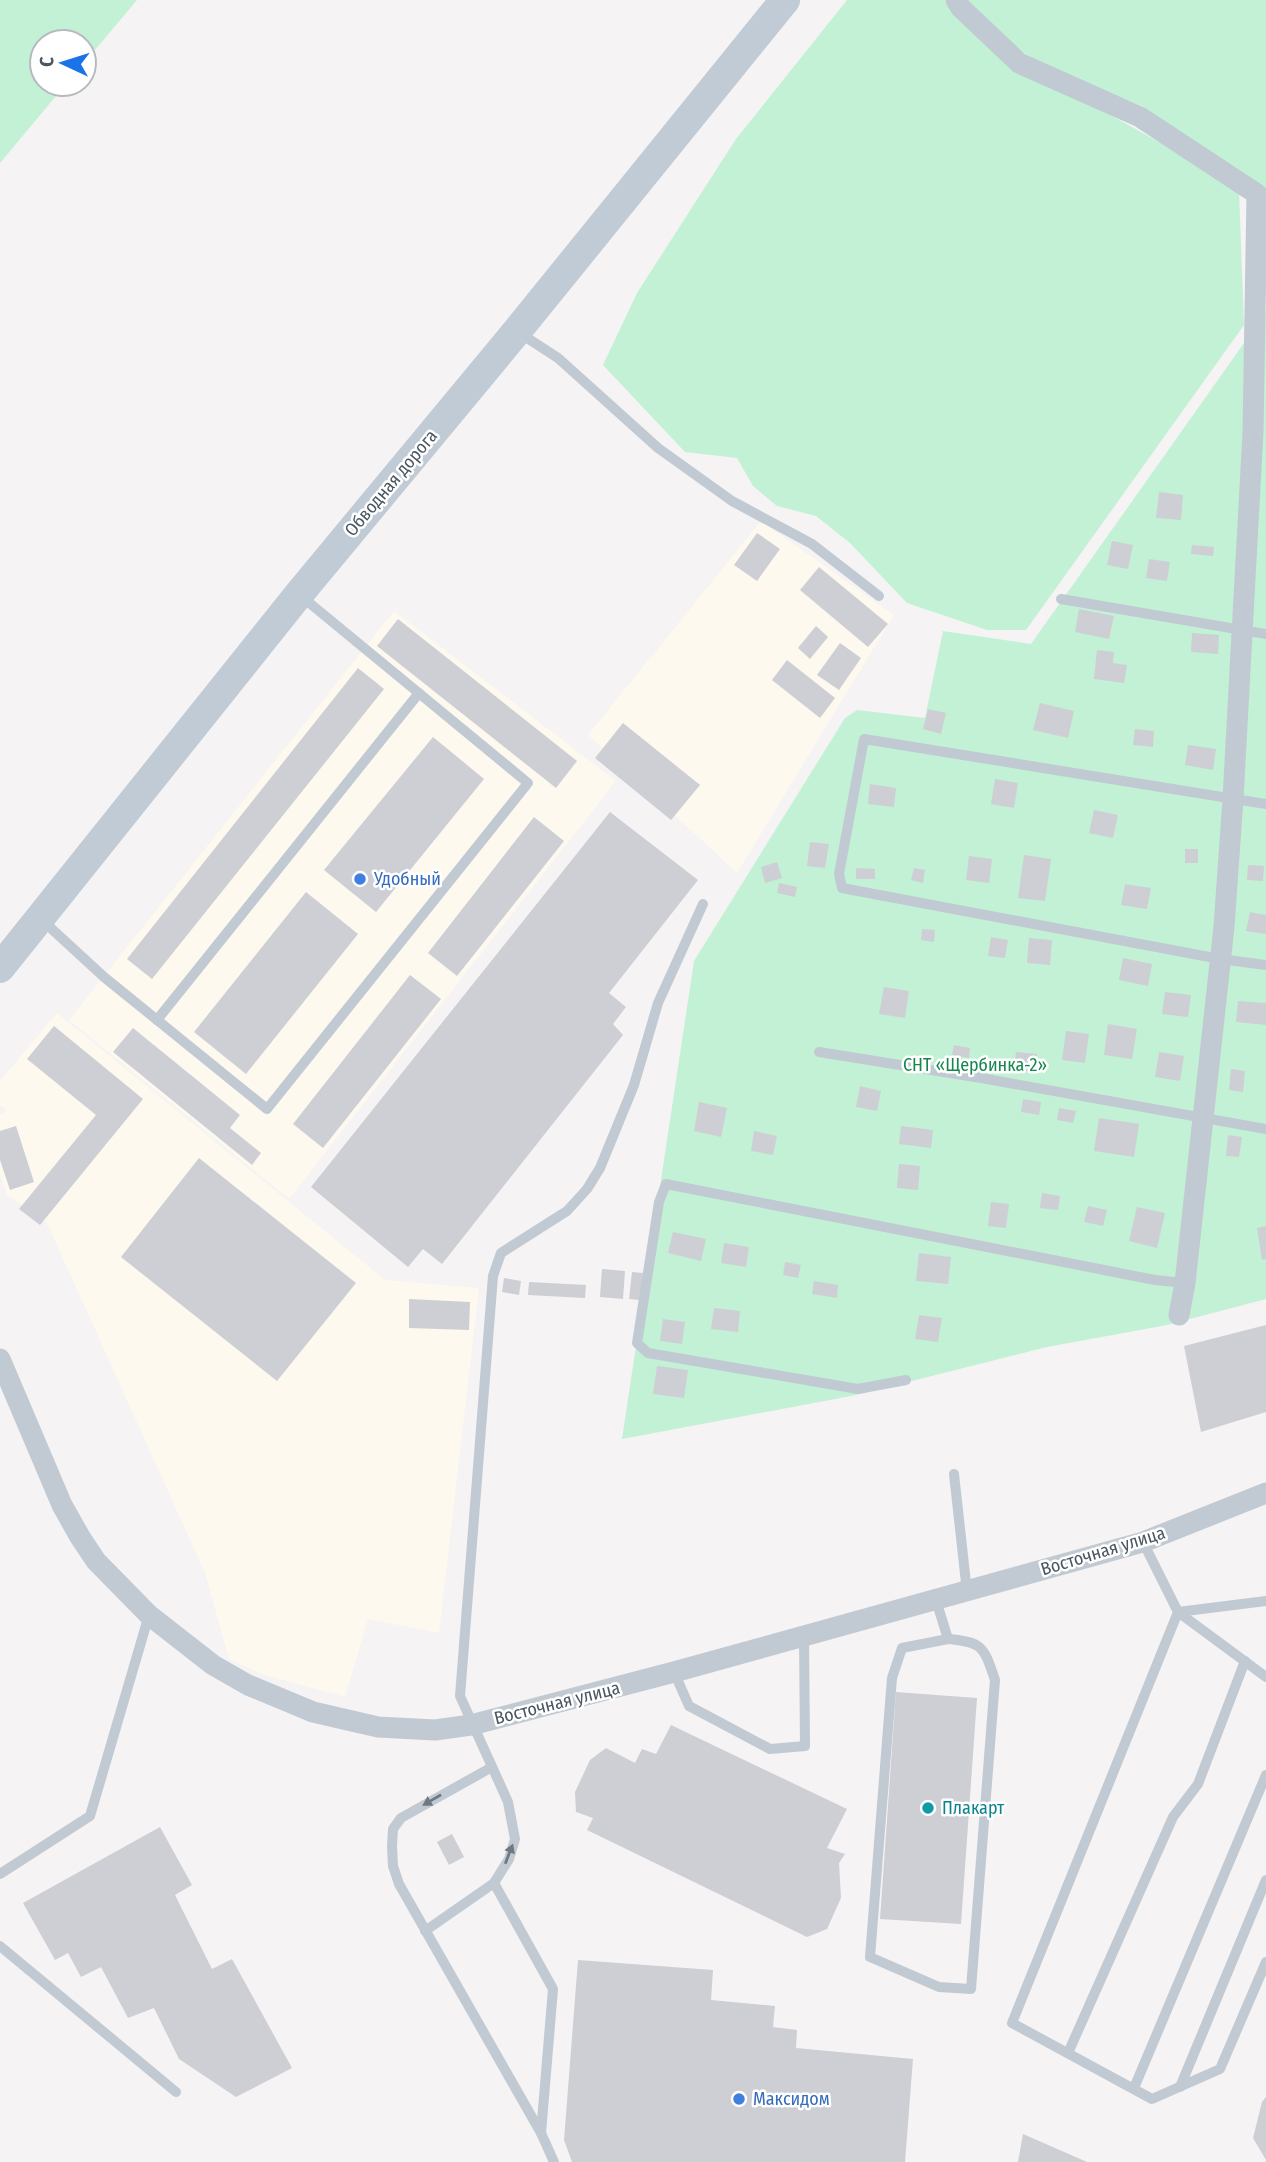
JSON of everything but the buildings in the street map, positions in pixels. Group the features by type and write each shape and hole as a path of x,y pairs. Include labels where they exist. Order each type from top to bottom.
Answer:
{"main road":[{"name":"Обводная дорога","path":"0,968 299,594 517,331 785,0"}],"street":[{"path":"956,0 961,8 1019,63 1140,117 1257,194 1258,477 1241,630 1233,799 1220,959 1185,1283 1179,1315"},
{"name":"Восточная улица","path":"0,1359 62,1506 80,1537 96,1561 149,1615 213,1665 248,1685 313,1713 378,1727 435,1730 471,1724 674,1672 1143,1542 1266,1493"}],"lane":[{"path":"517,331 558,358 658,448 732,501 812,544 879,596"},
{"path":"40,918 104,977 267,1110 528,783 299,594"},
{"path":"1062,599 1266,634"},
{"path":"157,1020 419,693"},
{"path":"1266,804 864,739 839,874 842,888 1220,959 1266,965"},
{"path":"425,1931 494,1883 509,1859 515,1839 508,1802 460,1696 493,1276 501,1253 567,1210 587,1189 600,1168 634,1085 658,1003 702,904"},
{"path":"819,1052 1266,1129"},
{"path":"906,1380 858,1389 648,1353 637,1343 659,1202 666,1184 1156,1280 1185,1283"},
{"path":"954,1474 967,1591"},
{"path":"1143,1542 1178,1612 1266,1677"},
{"path":"936,1600 948,1639"},
{"path":"1178,1612 1266,1601"},
{"path":"1178,1612 1012,2023 1152,2099 1220,2069 1266,1962"},
{"path":"0,1874 90,1816 149,1615"},
{"path":"674,1672 689,1706 770,1749 806,1746 804,1637"},
{"path":"948,1639 969,1640 985,1651 995,1680 971,1989 939,1987 870,1957 892,1678 902,1648 948,1639"},
{"path":"1068,2053 1174,1817 1198,1784 1245,1661"},
{"path":"492,1767 401,1818 393,1829 393,1866 425,1931 541,2133 554,2162"},
{"path":"1134,2088 1266,1775"},
{"path":"1180,2087 1266,1880"},
{"path":"494,1883 553,1989 541,2133"},
{"path":"0,1946 177,2092"}],"shaded area":[{"path":"761,521 894,615 737,873 588,735"},
{"name":"Удобный","path":"394,611 616,781 289,1199 69,1020"},
{"path":"57,1013 385,1280 479,1288 439,1633 368,1619 345,1697 262,1674 229,1659 205,1573 47,1223 7,1195 0,1174 0,1115 6,1110 0,1105 0,1081"}],"green space":[{"path":"0,0 137,0 98,46 98,28 28,28 28,98 54,98 0,163"},
{"path":"847,0 945,0 954,13 1076,96 1170,148 1239,191 1244,325 1026,630 987,630 907,603 850,543 816,516 777,506 753,486 737,458 685,452 603,365 637,293 736,139"},
{"path":"967,0 1266,0 1266,188 1142,106 1039,63 1015,47"},
{"name":"СНТ «Щербинка-2»","path":"1266,312 1266,1299 1167,1325 1047,1347 856,1395 622,1439 694,961 845,718 857,710 925,718 943,631 1031,644"}],"place":[{"name":"Удобный","path":"360,879"},
{"name":"Плакарт","path":"928,1808"},
{"name":"Максидом","path":"739,2099"}]}
